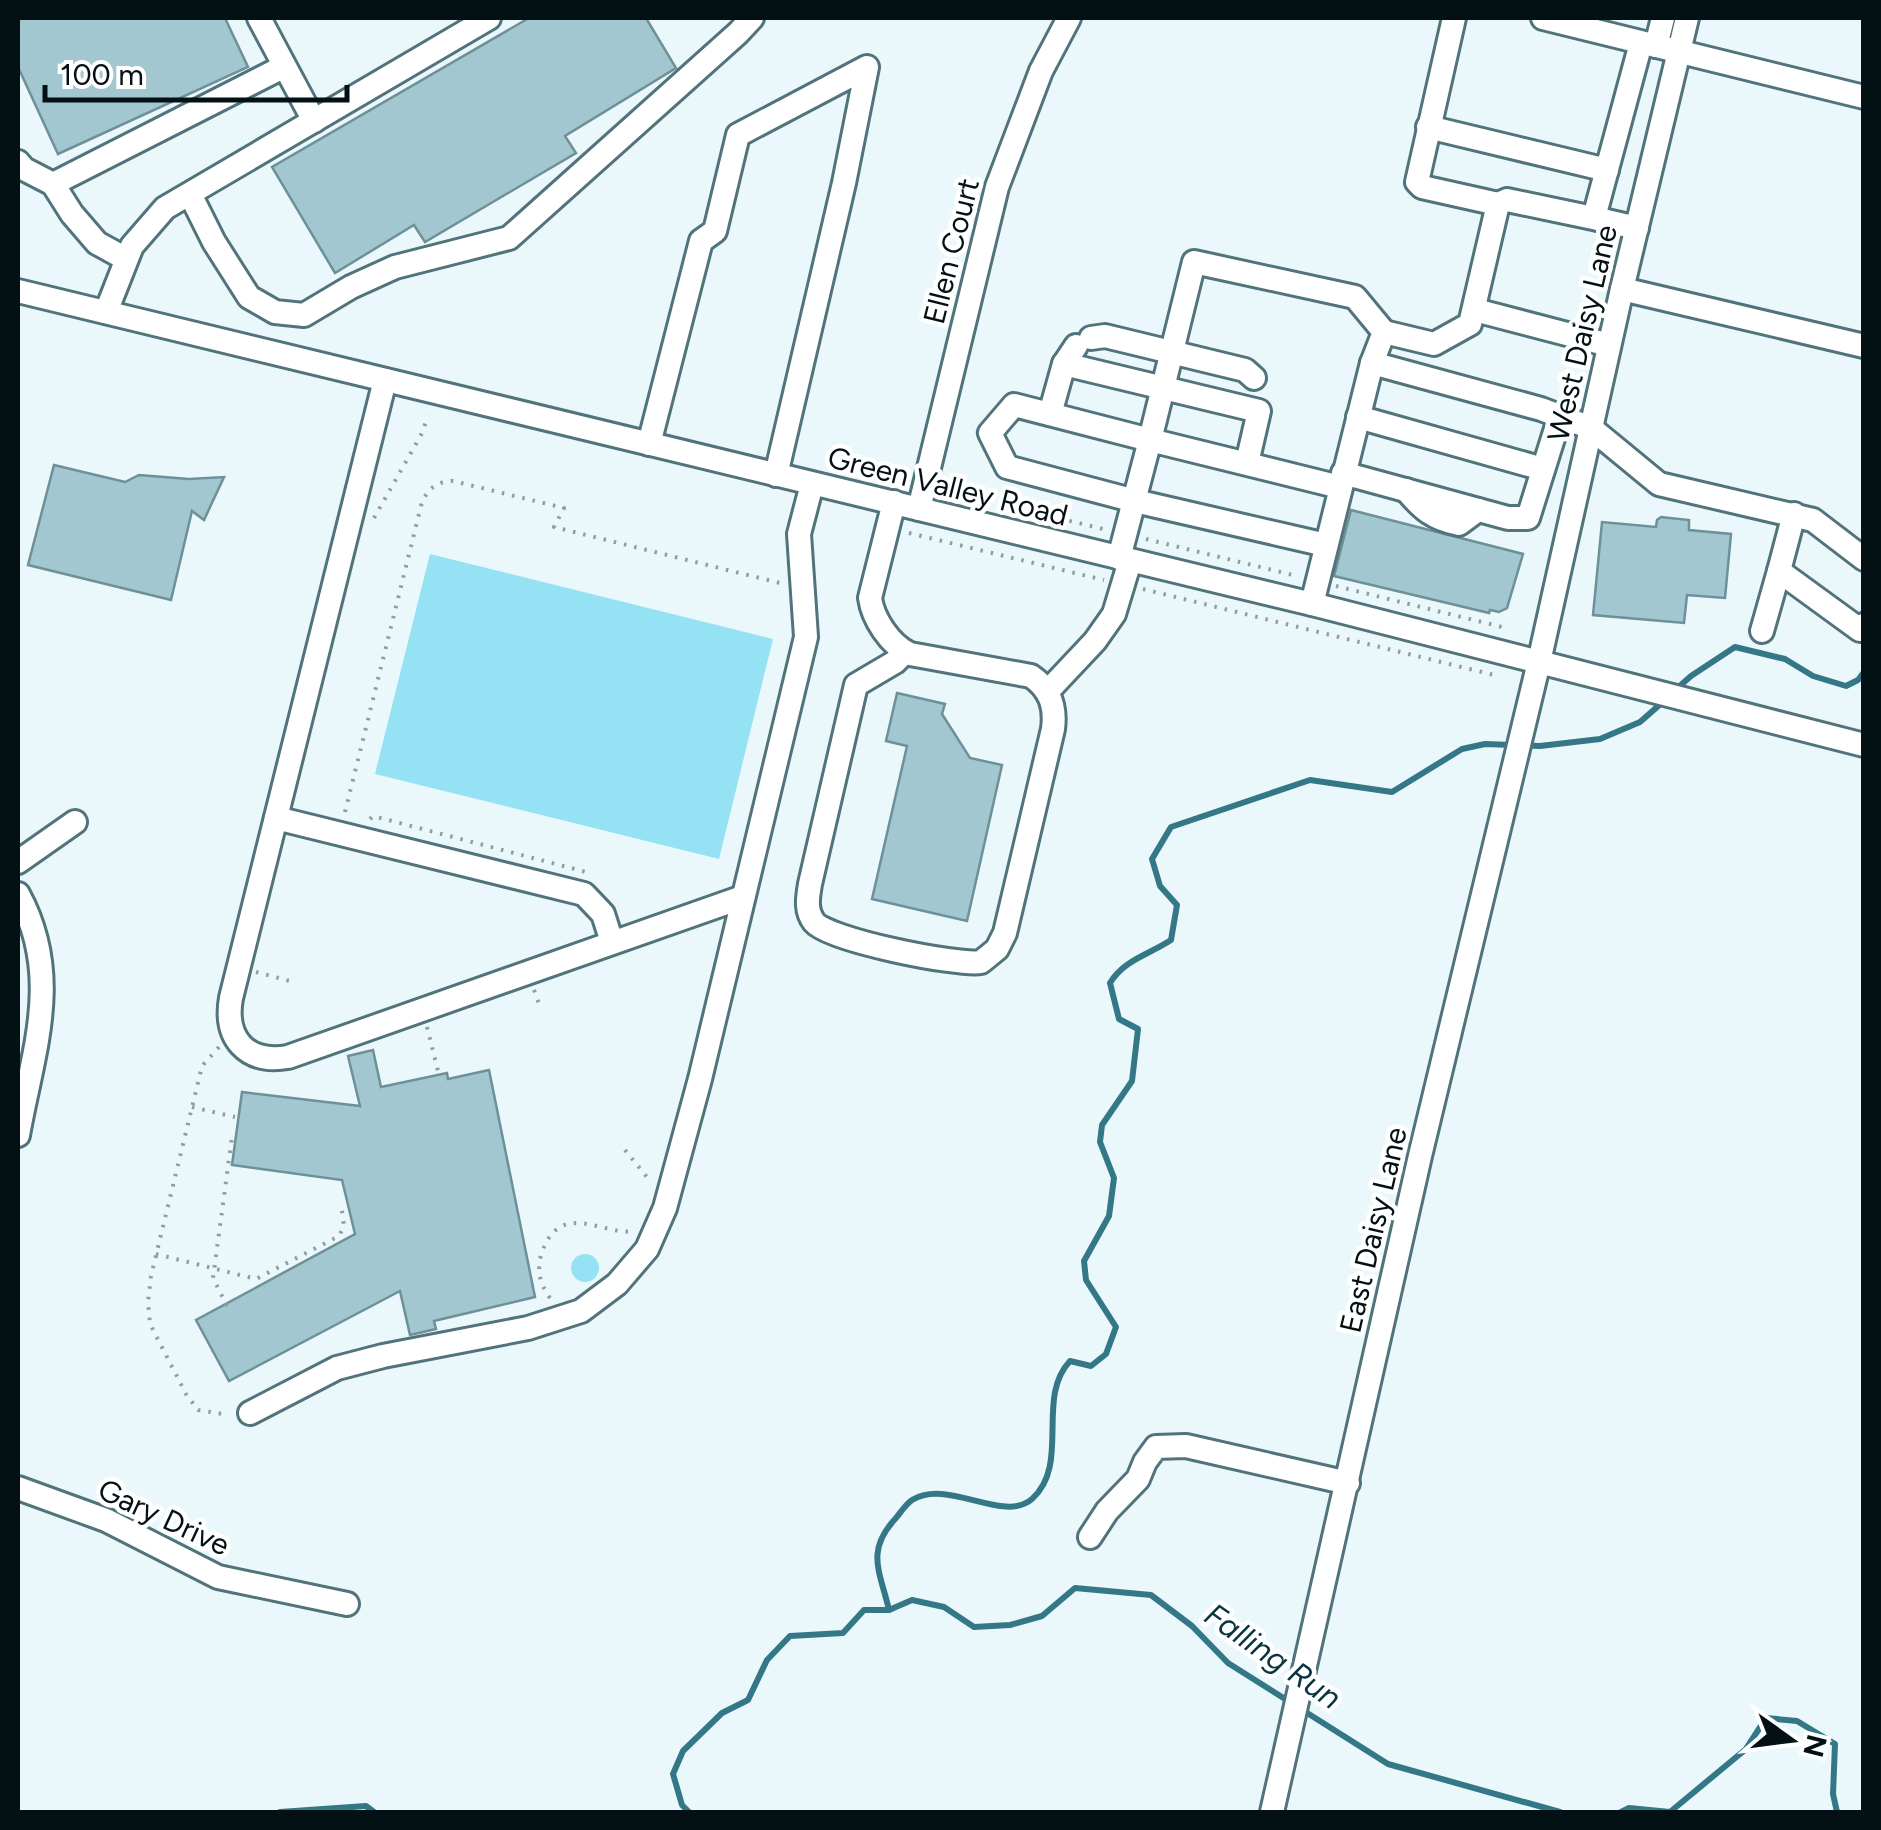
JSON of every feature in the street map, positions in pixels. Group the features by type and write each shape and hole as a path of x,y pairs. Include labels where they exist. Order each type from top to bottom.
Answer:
{"street":[{"path":"258,18 314,121"},
{"path":"106,312 126,259 142,231 166,208 489,18"},
{"path":"190,194 214,242 249,297 274,312 304,315 350,287 395,268 509,238 752,18"},
{"name":"Ellen Court","path":"919,508 997,187 1041,71 1069,18"},
{"path":"1454,18 1417,182 1498,204 1508,200 1636,228"},
{"path":"1543,18 1864,97"},
{"path":"1598,218 1596,210 1607,170 1659,47 1663,18"},
{"name":"West Daisy Lane","path":"1539,662 1636,228 1659,47 1687,18"},
{"path":"53,184 284,67"},
{"path":"649,444 701,241 715,231 738,135 866,67 844,183 776,475"},
{"path":"1428,127 1607,170"},
{"path":"18,162 24,170 53,184 88,234 126,259"},
{"path":"1048,692 1095,641 1114,614 1124,585 1126,534 1194,262 1356,298 1384,332 1434,344 1470,324 1498,204"},
{"path":"1622,289 1864,346"},
{"name":"Green Valley Road","path":"18,291 1125,559 1315,593 1539,662 1864,745"},
{"path":"1475,310 1609,345"},
{"path":"1315,593 1341,480 1384,332"},
{"path":"1050,414 1077,349 1105,336 1245,370 1258,393 1247,463"},
{"path":"1077,349 1165,386 1258,393"},
{"path":"1372,363 1591,428 1659,484 1813,520 1864,559"},
{"path":"385,380 239,968 230,1006 230,1028 246,1049 260,1057 276,1059 743,897"},
{"path":"1326,545 1007,468 990,434 1014,405 1247,463 1406,490 1508,518 1528,518 1560,416"},
{"path":"1358,417 1544,469"},
{"path":"243,1412 337,1368 528,1328 581,1311 617,1284 647,1248 665,1208 806,637 799,553 812,484"},
{"path":"894,502 870,598 876,618 905,652 1024,673 1048,692 1054,710 1053,729 1007,923 997,949 987,960 974,964 849,940 814,923 807,908 856,685 905,652"},
{"path":"1762,631 1794,514"},
{"path":"1779,571 1860,630 1864,625"},
{"name":"East Daisy Lane","path":"1272,1812 1420,1156 1539,662"},
{"path":"276,818 584,894 603,914 612,942"},
{"path":"18,862 75,822"},
{"path":"18,894 37,943 43,1007 18,1135"},
{"path":"1090,1536 1106,1511 1138,1479 1150,1453 1164,1444 1348,1483"},
{"name":"Gary Drive","path":"18,1488 106,1520 218,1577 348,1604"}],"path":[{"path":"372,523 428,416"},
{"path":"346,820 421,506 437,484 454,481 564,508 554,528 785,584 782,574"},
{"path":"944,490 1126,534 1315,593 1506,628"},
{"path":"886,528 1494,675"},
{"path":"364,824 372,816 590,871 593,881"},
{"path":"239,968 290,981"},
{"path":"532,987 541,1009"},
{"path":"427,1025 438,1072"},
{"path":"224,1045 204,1062 148,1292 156,1339 195,1408 218,1415 243,1412"},
{"path":"192,1107 236,1118"},
{"path":"227,1306 213,1278 232,1138"},
{"path":"625,1150 657,1190 660,1176"},
{"path":"156,1254 248,1278 260,1277 338,1236 344,1226 341,1204"},
{"path":"555,1304 542,1284 539,1268 543,1251 556,1233 581,1222 621,1232 640,1227"}],"shaded area":[{"path":"430,554 773,639 719,859 375,774"},
{"path":"585,1254 595,1258 599,1268 595,1278 585,1282 575,1278 571,1268 575,1258"}],"building":[{"path":"18,18 225,18 248,67 58,154 18,67"},
{"path":"529,18 646,18 676,68 565,136 576,153 425,242 414,225 335,273 272,167"},
{"path":"54,465 125,482 139,475 224,477 204,520 192,511 171,600 28,565"},
{"path":"1351,510 1523,554 1507,608 1489,613 1334,576"},
{"path":"1661,517 1689,520 1689,530 1731,534 1725,598 1687,595 1684,623 1593,615 1602,522 1656,527"},
{"path":"897,693 945,704 942,714 970,758 1002,765 967,921 872,899 907,746 886,741"},
{"path":"373,1050 381,1087 447,1073 448,1079 489,1070 535,1297 434,1321 436,1329 410,1335 400,1291 229,1381 196,1320 355,1234 342,1180 232,1165 242,1092 360,1106 348,1056"}],"waterway":[{"path":"1673,692 1735,647 1785,659 1813,676 1846,686 1864,672"},
{"path":"889,1610 878,1562 886,1530 912,1500 926,1495 942,1494 1006,1507 1032,1499 1049,1468 1060,1376 1070,1361 1091,1366 1106,1354 1116,1327 1086,1280 1084,1261 1109,1216 1114,1178 1100,1142 1102,1125 1132,1081 1138,1029 1119,1019 1110,983 1129,963 1171,940 1177,905 1160,886 1152,859 1171,827 1310,780 1392,792 1462,749 1485,744 1540,746 1600,739 1640,722 1664,701"},
{"name":"Falling Run","path":"689,1812 682,1805 673,1774 683,1751 722,1713 748,1700 767,1660 790,1636 843,1633 864,1610 889,1610 912,1600 944,1607 974,1627 1010,1625 1042,1616 1075,1588 1151,1595 1192,1626 1228,1663 1388,1764 1560,1812"},
{"name":"Falling Run","path":"1621,1812 1629,1808 1670,1812 1746,1749 1766,1718 1797,1721 1835,1744 1833,1794 1837,1812"},
{"name":"Falling Run","path":"280,1812 366,1806 374,1812"}]}
